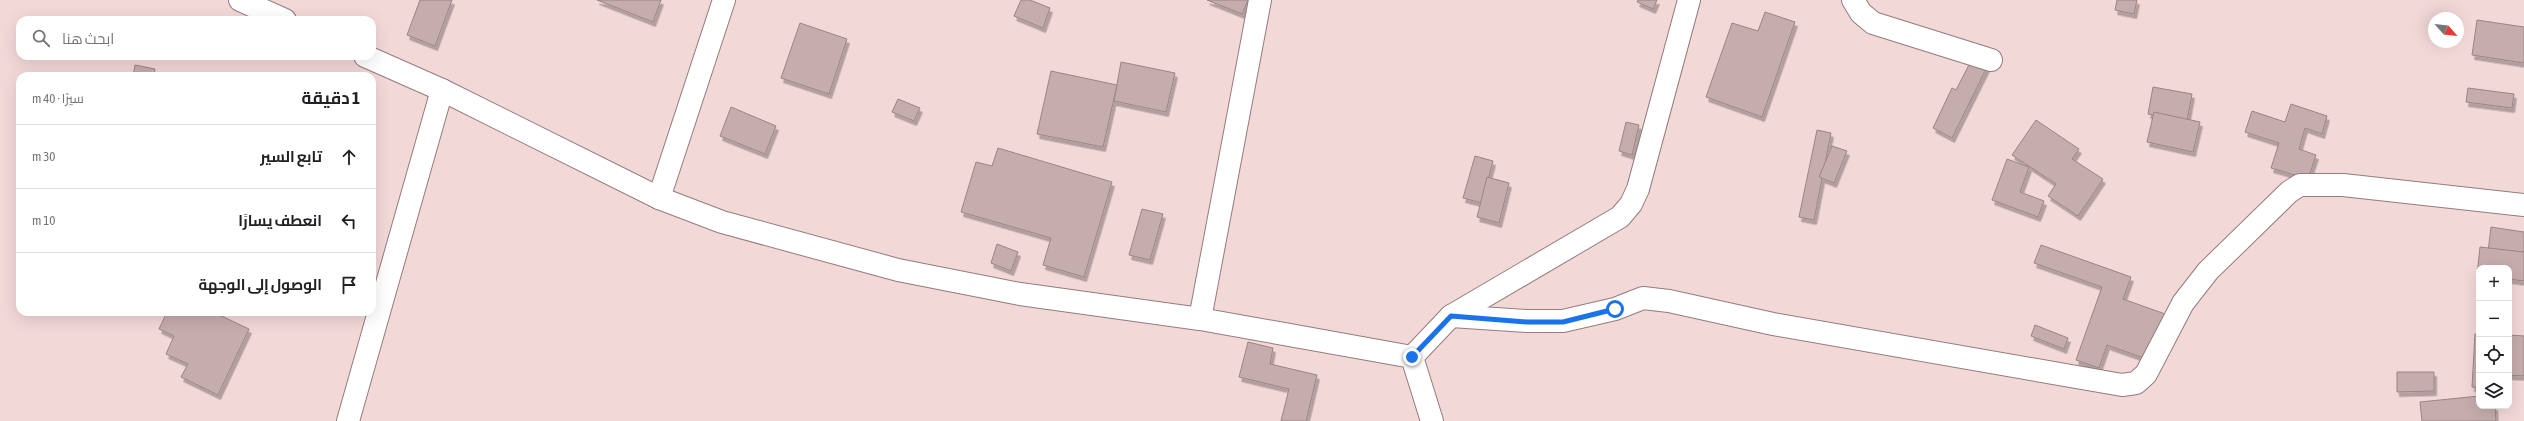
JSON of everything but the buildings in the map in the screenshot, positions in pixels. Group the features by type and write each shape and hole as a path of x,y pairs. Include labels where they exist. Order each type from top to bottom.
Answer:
{"street":[{"path":"240,0 275,16"},
{"path":"659,198 724,0"},
{"path":"1200,319 1260,0"},
{"path":"1412,357 1451,316 1620,217 1631,204 1638,190 1689,0"},
{"path":"1853,0 1861,13 1873,23 1991,60"},
{"path":"374,60 442,90 659,198 722,222 898,270 1074,303 1200,319 1412,357"},
{"path":"348,421 442,90"},
{"path":"1451,316 1527,322 1563,322 1615,309 1643,298 1662,300 1781,326 2122,385 2136,383 2146,374 2184,303 2208,272 2288,192 2300,185 2343,185 2524,205"},
{"path":"1412,357 1432,421"}],"route":[{"path":"1412,357 1451,316 1527,322 1563,322 1615,309"}]}
